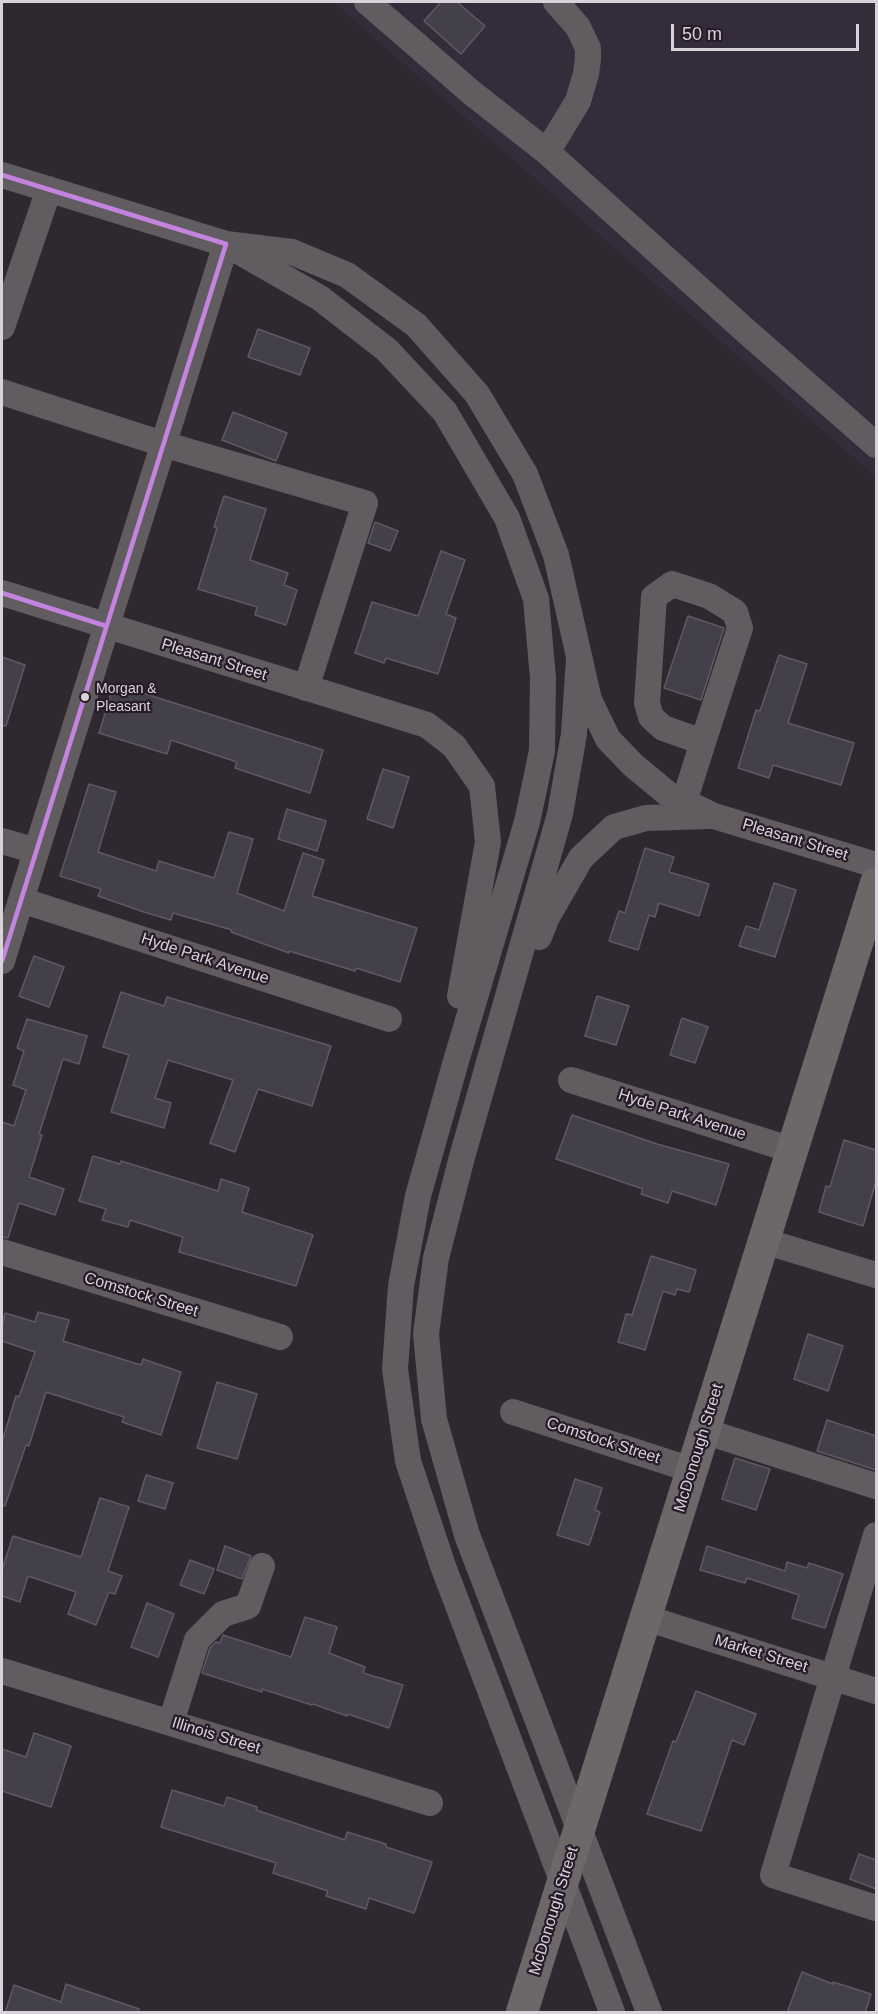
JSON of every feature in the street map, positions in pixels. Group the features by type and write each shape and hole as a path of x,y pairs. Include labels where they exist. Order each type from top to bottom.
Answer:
{"main road":[{"name":"McDonough Street","path":"522,2013 876,882"}],"street":[{"path":"367,2 472,93 547,152 876,445"},
{"path":"547,152 578,101 588,59 588,48 578,27 556,2"},
{"path":"2,175 226,244 292,252 347,275 416,325 477,394 525,474 556,555 590,700 608,739 633,765 668,794 714,816"},
{"path":"2,327 49,189"},
{"path":"2,961 226,244"},
{"path":"226,244 320,298 337,311 387,350 445,412 507,518 536,599 543,678 542,751 527,822 418,1196 401,1286 395,1369 408,1461 443,1566 612,2013"},
{"path":"2,392 163,444 366,503 306,688"},
{"path":"684,802 740,628 735,612 709,596 672,584 654,597 647,703 651,717 663,728 703,742"},
{"name":"Pleasant Street","path":"2,593 427,725 453,746 482,786 488,842 471,938 418,1196"},
{"path":"579,658 574,734 560,814 436,1258 426,1334 434,1419 467,1535 649,2013"},
{"path":"487,1071 547,917 581,858 614,826 646,818 714,816"},
{"name":"Pleasant Street","path":"714,816 876,865"},
{"path":"2,841 36,851"},
{"name":"Hyde Park Avenue","path":"21,900 389,1018"},
{"name":"Hyde Park Avenue","path":"571,1080 792,1150"},
{"path":"764,1241 876,1275"},
{"name":"Comstock Street","path":"2,1252 280,1337"},
{"name":"Comstock Street","path":"513,1412 692,1470"},
{"path":"704,1431 876,1486"},
{"path":"876,1535 773,1875 876,1908"},
{"path":"171,1722 197,1640 223,1614 248,1606 262,1566"},
{"name":"Market Street","path":"646,1618 876,1691"},
{"name":"Illinois Street","path":"2,1671 430,1803"}],"shaded area":[{"path":"333,2 876,2 876,477"}],"building":[{"path":"441,2 457,2 485,26 461,54 424,21"},
{"path":"258,329 310,348 300,375 248,357"},
{"path":"233,412 287,433 276,461 222,440"},
{"path":"224,496 266,509 250,560 288,573 284,585 297,590 286,625 255,615 257,607 198,589 217,528 214,527"},
{"path":"375,522 398,531 390,551 368,543"},
{"path":"441,551 465,560 446,614 456,618 438,674 386,658 384,663 355,653 372,602 418,616"},
{"path":"688,616 724,628 701,700 664,688"},
{"path":"779,655 807,664 788,723 854,743 841,785 773,765 769,778 738,768 756,710 760,711"},
{"path":"2,657 25,665 6,726 2,726"},
{"path":"114,684 323,750 310,793 235,768 237,762 171,740 167,754 99,733"},
{"path":"383,769 409,777 393,828 367,819"},
{"path":"89,784 116,792 98,852 156,871 159,861 214,878 229,832 253,839 237,893 284,911 303,853 324,860 312,896 417,928 400,982 356,968 355,971 289,951 289,953 231,932 232,930 173,913 171,920 144,912 98,896 101,889 60,876"},
{"path":"287,809 326,821 317,851 278,839"},
{"path":"645,848 674,857 669,872 709,884 699,916 659,903 655,917 649,915 638,950 609,941 619,911 625,913"},
{"path":"774,883 796,890 775,957 739,946 746,926 759,930"},
{"path":"34,956 64,967 49,1007 19,996"},
{"path":"121,992 164,1006 167,997 331,1046 312,1106 258,1089 235,1152 210,1143 233,1080 168,1060 155,1098 171,1103 164,1128 111,1112 129,1055 103,1047"},
{"path":"597,996 629,1006 616,1045 585,1036"},
{"path":"682,1018 708,1027 695,1063 670,1055"},
{"path":"27,1019 87,1036 79,1064 63,1059 39,1134 42,1135 29,1177 64,1189 55,1215 19,1203 8,1238 2,1237 2,1122 14,1126 26,1090 13,1085 24,1051 17,1048"},
{"path":"572,1115 657,1144 729,1164 716,1205 672,1191 668,1203 641,1194 643,1189 556,1159"},
{"path":"844,1140 876,1150 876,1181 863,1226 819,1212 826,1186 830,1187"},
{"path":"93,1156 120,1164 121,1161 218,1191 221,1179 249,1188 242,1212 313,1235 296,1286 179,1252 183,1237 130,1220 128,1227 102,1220 106,1209 79,1201"},
{"path":"651,1256 696,1270 689,1292 677,1289 675,1295 663,1291 645,1350 618,1342 626,1314 632,1315"},
{"path":"38,1312 69,1320 63,1341 141,1365 143,1359 181,1372 161,1435 122,1422 124,1417 46,1392 29,1446 26,1445 5,1506 2,1505 2,1442 16,1396 19,1397 35,1352 2,1341 2,1325 5,1313 35,1322"},
{"path":"808,1334 843,1346 828,1391 794,1379"},
{"path":"217,1382 257,1394 237,1459 197,1448"},
{"path":"827,1420 876,1436 876,1470 817,1451"},
{"path":"735,1458 770,1469 756,1510 722,1499"},
{"path":"146,1475 173,1483 165,1509 138,1501"},
{"path":"575,1479 602,1488 595,1510 600,1512 589,1545 557,1535"},
{"path":"100,1498 129,1507 108,1571 122,1576 115,1594 109,1592 96,1625 68,1614 76,1592 28,1576 20,1602 2,1596 2,1570 13,1536 81,1557"},
{"path":"225,1546 251,1556 242,1579 217,1570"},
{"path":"707,1546 785,1571 787,1562 807,1568 809,1563 843,1574 825,1628 792,1618 799,1595 747,1578 745,1583 700,1570"},
{"path":"190,1560 214,1569 204,1594 180,1585"},
{"path":"147,1603 174,1614 158,1657 131,1647"},
{"path":"305,1617 337,1627 329,1653 365,1667 363,1673 403,1685 389,1728 348,1714 347,1716 313,1704 262,1689 262,1692 202,1673 210,1648 216,1642 220,1643 223,1635 291,1657"},
{"path":"696,1691 756,1714 744,1745 732,1740 701,1831 647,1814 673,1741 676,1742"},
{"path":"34,1733 71,1746 51,1807 2,1791 2,1749 26,1757"},
{"path":"172,1790 224,1806 227,1797 257,1807 256,1810 345,1840 347,1832 432,1862 414,1913 369,1898 366,1909 326,1896 328,1891 273,1873 276,1863 161,1827"},
{"path":"859,1854 876,1860 876,1889 850,1879"},
{"path":"802,1972 833,1984 833,1982 871,1994 865,2013 787,2013"},
{"path":"66,1984 139,2009 138,2013 5,2013 14,1985 61,2002"}],"transit line":[{"path":"2,175 226,244 2,961"},
{"path":"2,593 106,626"}],"place":[{"name":"Morgan & Pleasant","path":"85,697"}]}
